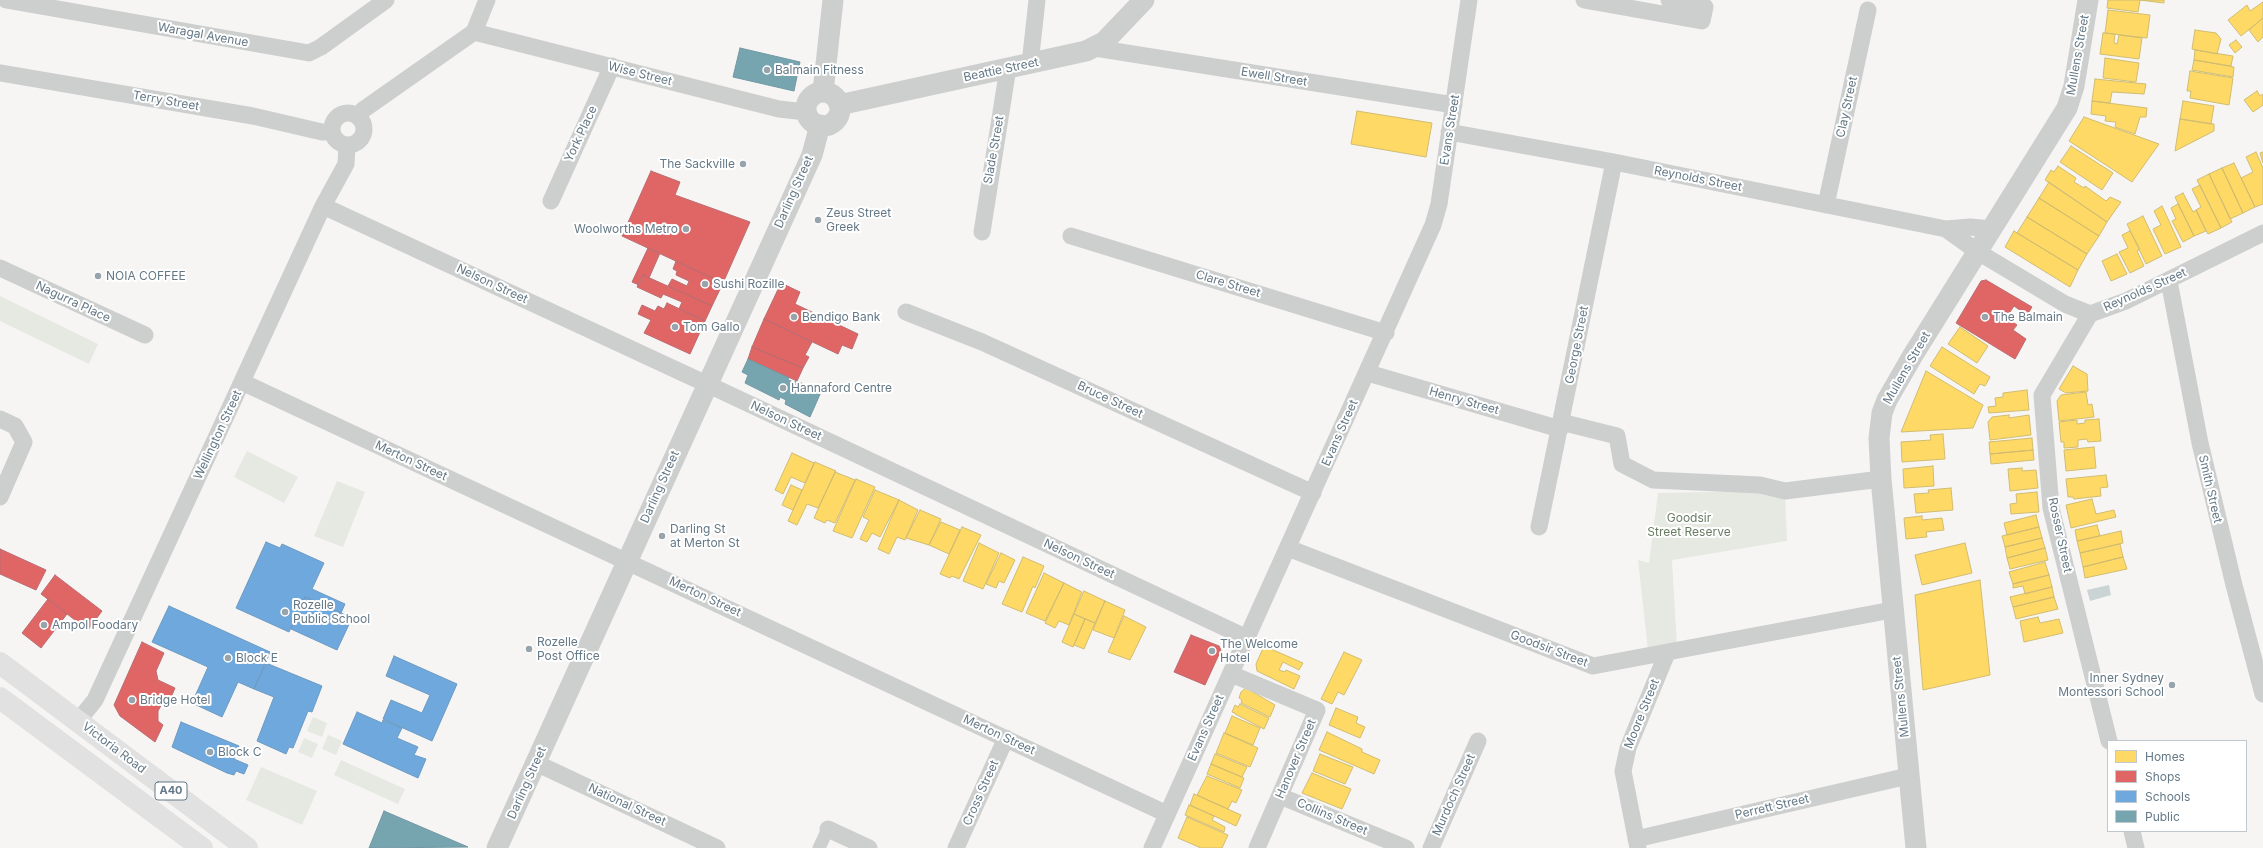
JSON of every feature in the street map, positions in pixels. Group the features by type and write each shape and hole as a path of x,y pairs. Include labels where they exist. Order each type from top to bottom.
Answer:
{"highway":[{"name":"Victoria Road","path":"0,663 247,848"},
{"name":"A40","path":"0,698 202,848"},
{"path":"42,729 61,730 78,721"}],"street":[{"name":"Waragal Avenue","path":"6,0 309,53 321,47 386,0"},
{"path":"358,117 363,110 474,32 487,0"},
{"path":"823,92 833,0"},
{"path":"1030,64 1037,0"},
{"name":"Beattie Street","path":"839,105 1030,64 1095,48 1111,35 1144,0"},
{"name":"Evans Street","path":"1152,848 1434,225 1439,204 1469,0"},
{"path":"1590,1 1702,21 1705,7 1669,0"},
{"name":"Mullens Street","path":"1916,848 1892,610 1881,479 1879,438 1882,413 1887,400 2071,100 2088,0"},
{"name":"Clay Street","path":"1826,205 1868,10"},
{"name":"Wise Street","path":"474,32 813,118"},
{"name":"Ewell Street","path":"1095,48 1454,105"},
{"name":"York Place","path":"551,201 612,66"},
{"name":"Slade Street","path":"982,232 1008,68"},
{"name":"Terry Street","path":"0,73 253,116 322,132 332,132"},
{"path":"823,92 834,96 839,105 840,111 835,120 830,124 813,118 810,98 823,92"},
{"path":"348,113 358,117 363,125 363,135 357,143 348,145 337,142 332,132 334,121 337,117 348,113"},
{"name":"Darling Street","path":"498,848 627,560 812,155 813,118"},
{"name":"Reynolds Street","path":"1449,132 1614,162 1946,229 1970,227 1992,229"},
{"name":"Wellington Street","path":"78,721 95,700 323,206 346,164 348,145"},
{"name":"George Street","path":"1539,527 1561,426 1614,162"},
{"name":"Nelson Street","path":"323,206 707,384 1247,638"},
{"name":"Reynolds Street","path":"1946,229 1978,252 2065,304 2090,314 2126,301 2263,234"},
{"name":"Clare Street","path":"1071,236 1386,333"},
{"name":"Nagurra Place","path":"0,268 145,335"},
{"name":"Smith Street","path":"2169,281 2200,443 2234,585 2263,694"},
{"name":"Bruce Street","path":"906,312 982,342 1313,493"},
{"name":"Rosser Street","path":"2090,314 2042,395 2051,508 2109,740"},
{"name":"Henry Street","path":"1368,373 1561,426 1617,436 1622,464 1653,480 1760,485 1785,491 1881,479"},
{"name":"Merton Street","path":"242,382 627,560 1167,814"},
{"path":"0,419 15,426 24,442 0,497"},
{"name":"Goodsir Street","path":"1288,548 1593,666 1892,610"},
{"name":"Moore Street","path":"1637,844 1623,771 1628,748 1667,653"},
{"name":"Hanover Street","path":"1231,674 1317,710 1257,848"},
{"name":"Cross Street","path":"956,848 1006,738"},
{"name":"Murdoch Street","path":"1430,848 1478,741"},
{"name":"National Street","path":"536,763 717,848"},
{"name":"Perrett Street","path":"1637,844 1908,776"},
{"name":"Collins Street","path":"1280,796 1406,848"},
{"path":"818,848 828,829 869,848"},
{"path":"2132,832 2136,848"}],"green space":[{"path":"0,296 98,344 89,364 0,321"},
{"path":"247,451 298,477 284,503 234,477"},
{"path":"337,481 365,492 343,547 314,536"},
{"name":"Goodsir Street Reserve","path":"1765,491 1785,496 1787,541 1672,560 1677,647 1648,650 1638,560 1649,563 1658,493"},
{"path":"313,717 327,723 322,737 307,731"},
{"path":"328,735 342,741 336,755 322,749"},
{"path":"304,738 318,744 312,758 298,752"},
{"path":"341,760 405,789 398,804 334,775"},
{"path":"261,767 317,791 302,825 246,800"}],"shaded area":[{"path":"2109,585 2111,595 2090,601 2087,590"}],"building: Homes":[{"path":"2108,0 2140,0 2138,12 2107,8"},
{"path":"2140,0 2164,0 2164,3"},
{"path":"2263,2 2263,18 2241,36 2228,20 2247,5 2250,11"},
{"path":"2108,10 2150,15 2147,38 2105,33"},
{"path":"2263,18 2263,37 2258,42 2249,30"},
{"path":"2195,30 2216,33 2221,39 2217,54 2192,49"},
{"path":"2103,33 2115,34 2114,43 2117,44 2119,35 2142,38 2139,59 2100,54"},
{"path":"2236,40 2242,47 2235,53 2229,45"},
{"path":"2195,50 2233,56 2231,66 2194,60"},
{"path":"2105,58 2139,63 2136,82 2103,78"},
{"path":"2194,60 2234,67 2233,77 2192,70"},
{"path":"2190,71 2233,78 2229,105 2190,98 2191,91 2187,91"},
{"path":"2095,79 2146,84 2144,94 2112,92 2110,103 2092,101"},
{"path":"2257,91 2260,96 2263,94 2263,105 2253,112 2244,100"},
{"path":"2092,101 2147,108 2146,117 2140,117 2135,134 2115,127 2116,122 2105,121 2106,116 2091,114"},
{"path":"2183,101 2214,106 2211,124 2180,119"},
{"path":"1357,111 1432,123 1426,157 1351,144"},
{"path":"2084,117 2159,144 2132,182 2069,141"},
{"path":"2180,119 2214,124 2214,131 2175,151"},
{"path":"2071,146 2113,173 2102,190 2060,162"},
{"path":"2256,152 2263,168 2263,204 2255,207 2241,178 2253,172 2246,157"},
{"path":"2263,152 2263,163 2260,153"},
{"path":"2234,163 2255,207 2243,213 2222,168"},
{"path":"2058,166 2076,178 2074,182 2084,188 2085,186 2106,201 2110,197 2121,202 2107,222 2045,180 2051,170 2054,172"},
{"path":"2222,168 2243,213 2230,219 2209,174"},
{"path":"2209,174 2232,222 2221,228 2197,180"},
{"path":"2049,182 2107,222 2099,236 2039,198"},
{"path":"2200,185 2221,228 2208,234 2196,210 2201,207 2192,189"},
{"path":"2183,193 2193,212 2196,210 2206,231 2194,236 2175,197"},
{"path":"2039,198 2099,236 2087,254 2027,217"},
{"path":"2178,204 2194,236 2183,242 2172,221 2176,219 2171,208"},
{"path":"2162,206 2181,247 2165,254 2153,229 2161,225 2154,211"},
{"path":"2143,216 2162,256 2146,264 2127,224"},
{"path":"2027,217 2087,254 2078,270 2017,233"},
{"path":"2014,231 2078,270 2070,287 2005,247"},
{"path":"2130,231 2140,249 2137,251 2144,266 2130,273 2119,252 2128,248 2122,235"},
{"path":"2117,254 2127,274 2111,281 2102,261"},
{"path":"1960,327 1988,346 1977,363 1948,344"},
{"path":"1942,347 1990,377 1985,386 1980,384 1974,394 1930,366"},
{"path":"2073,366 2087,374 2088,391 2066,393 2059,389"},
{"path":"1926,371 1983,405 1973,428 1901,432"},
{"path":"2027,390 2029,410 1989,413 1988,407 1996,406 1995,398 2003,397 2003,393"},
{"path":"2086,392 2088,405 2092,404 2094,417 2059,421 2057,401 2061,395"},
{"path":"2009,415 2009,418 2029,415 2031,435 1990,440 1988,422 1992,417"},
{"path":"2099,419 2101,441 2088,442 2087,439 2078,440 2078,447 2064,448 2064,442 2061,442 2059,422 2077,420 2077,424 2085,423 2085,420"},
{"path":"1943,434 1945,459 1902,462 1901,442 1931,440 1930,435"},
{"path":"2032,438 2033,450 1990,454 1989,442"},
{"path":"2094,447 2096,468 2066,471 2064,450"},
{"path":"2033,450 2034,460 1991,464 1990,454"},
{"path":"792,453 814,463 805,483 791,477 783,494 775,490"},
{"path":"815,462 836,471 818,508 807,504 797,525 788,521"},
{"path":"1933,466 1934,486 1904,488 1903,469"},
{"path":"2022,468 2022,471 2036,470 2038,488 2010,491 2008,469"},
{"path":"835,472 855,480 835,523 827,520 825,523 814,518"},
{"path":"2106,475 2108,487 2100,488 2101,496 2074,499 2073,497 2068,497 2066,479"},
{"path":"856,479 875,487 852,538 833,531"},
{"path":"791,485 802,490 793,510 782,505"},
{"path":"1951,488 1953,510 1916,513 1914,494 1929,493 1928,490"},
{"path":"875,490 899,500 880,537 872,533 867,542 860,539 869,520 863,517"},
{"path":"2037,492 2039,512 2011,514 2010,504 2017,503 2016,494"},
{"path":"2092,499 2096,514 2114,510 2116,517 2071,528 2066,505"},
{"path":"899,500 918,510 905,540 897,537 889,554 878,549"},
{"path":"920,510 941,519 929,545 906,538"},
{"path":"2036,515 2039,527 2007,535 2004,523"},
{"path":"1922,516 1922,520 1942,518 1944,530 1926,532 1927,537 1906,539 1904,518"},
{"path":"941,522 960,530 949,554 929,545"},
{"path":"2097,525 2100,536 2077,541 2075,530"},
{"path":"962,527 981,535 959,579 952,576 950,578 940,574"},
{"path":"2039,527 2042,538 2005,547 2002,536"},
{"path":"2121,531 2123,543 2080,553 2077,541"},
{"path":"2042,538 2045,548 2007,558 2005,547"},
{"path":"979,543 999,553 983,589 963,581"},
{"path":"1965,543 1972,573 1922,585 1915,555"},
{"path":"2120,544 2123,557 2083,567 2080,553"},
{"path":"2045,548 2048,560 2010,569 2007,558"},
{"path":"1001,553 1015,560 1004,583 999,581 996,588 986,584"},
{"path":"1023,557 1044,566 1035,588 1033,586 1022,612 1002,604"},
{"path":"2123,557 2127,569 2085,578 2083,567"},
{"path":"2045,562 2049,575 2013,584 2009,572"},
{"path":"1044,573 1064,583 1045,621 1026,613"},
{"path":"2049,575 2052,587 2025,594 2023,586 2013,588 2013,584"},
{"path":"1980,580 1990,675 1923,690 1915,595"},
{"path":"1064,583 1082,592 1069,625 1059,621 1055,628 1045,623"},
{"path":"2052,587 2054,597 2013,607 2010,597"},
{"path":"1084,591 1105,601 1095,623 1074,614"},
{"path":"2054,597 2058,609 2016,619 2013,607"},
{"path":"1105,601 1125,610 1114,638 1093,630"},
{"path":"1074,614 1085,619 1073,647 1062,642"},
{"path":"1124,616 1146,627 1130,660 1108,652"},
{"path":"2038,617 2040,623 2059,619 2063,633 2024,642 2020,621"},
{"path":"1085,619 1095,623 1084,649 1074,645"},
{"path":"1264,646 1303,663 1299,670 1283,662 1279,670 1285,672 1286,670 1300,676 1294,689 1257,671 1256,664"},
{"path":"1344,652 1362,660 1344,695 1338,692 1332,704 1321,699"},
{"path":"1246,688 1275,705 1270,717 1241,703 1242,700 1239,698 1241,692"},
{"path":"1240,704 1269,718 1264,729 1232,712 1235,705 1238,707"},
{"path":"1336,708 1358,717 1356,723 1365,727 1360,738 1329,725"},
{"path":"1232,716 1260,728 1253,745 1225,733"},
{"path":"1327,732 1362,749 1362,752 1380,760 1374,774 1319,750"},
{"path":"1224,733 1258,748 1250,767 1216,753"},
{"path":"1215,754 1247,767 1242,777 1211,764"},
{"path":"1320,754 1353,767 1345,784 1313,771"},
{"path":"1211,764 1244,778 1240,788 1207,774"},
{"path":"1312,773 1351,789 1342,809 1302,793"},
{"path":"1207,776 1242,790 1236,803 1232,801 1228,809 1197,795"},
{"path":"1194,794 1241,815 1236,826 1190,805"},
{"path":"1189,805 1214,816 1212,820 1225,827 1224,832 1185,815"},
{"path":"1187,817 1228,835 1222,848 1201,848 1178,838"}],"building: Shops":[{"name":"Woolworths Metro","path":"651,171 680,182 675,195 750,222 723,283 622,236"},
{"path":"648,248 660,253 649,278 643,275 639,285 632,282"},
{"name":"Sushi Rozille","path":"676,261 723,283 712,306 668,286 672,279 687,286 689,281 676,275 677,271 673,269"},
{"path":"643,275 712,306 705,321 679,309 682,302 663,294 661,298 637,287"},
{"name":"The Balmain","path":"1986,280 2032,307 2027,315 2014,306 2010,312 2013,315 2010,320 2017,325 2013,330 2026,339 2015,359 1956,323 1981,281"},
{"name":"Bendigo Bank","path":"781,283 800,292 795,304 858,334 852,349 842,345 838,354 764,319"},
{"name":"Tom Gallo","path":"667,303 705,321 690,354 644,333 651,320 638,314 642,305 655,311 658,306 664,309"},
{"path":"764,319 812,342 805,355 809,357 803,368 752,347"},
{"path":"752,347 803,368 797,381 748,359"},
{"path":"0,549 46,570 36,590 0,574"},
{"path":"55,575 102,611 88,630 41,594"},
{"path":"48,599 67,614 41,648 22,633"},
{"path":"1191,635 1219,646 1221,650 1205,685 1174,672"},
{"path":"142,642 164,653 156,671 158,680 175,688 169,702 164,700 158,711 158,721 163,725 155,742 120,716 114,705"}],"building: Schools":[{"path":"266,542 280,548 282,544 324,563 312,589 345,604 341,613 305,597 289,632 236,608"},
{"path":"305,597 352,618 337,650 291,629"},
{"name":"Block E","path":"169,606 270,652 254,689 238,682 222,717 192,703 208,667 152,642"},
{"path":"394,656 457,684 432,741 383,719 391,700 422,713 430,695 386,676"},
{"path":"266,663 322,686 312,712 308,711 293,748 289,747 286,754 257,741 274,697 254,689"},
{"path":"357,712 382,723 383,720 402,728 397,738 418,747 414,755 426,759 418,778 343,744"},
{"name":"Block C","path":"181,722 239,746 234,759 248,765 244,774 236,771 234,775 227,773 172,747"}],"building: Public":[{"name":"Balmain Fitness","path":"740,48 800,62 794,91 733,77"},
{"name":"Hannaford Centre","path":"748,359 789,378 788,380 794,382 797,381 821,392 810,417 785,404 786,400 780,397 779,400 745,383 748,375 742,372"},
{"path":"384,811 468,847 369,848"}],"place":[{"name":"Balmain Fitness","path":"767,70"},
{"name":"The Sackville","path":"743,164"},
{"name":"Zeus Street Greek","path":"818,220"},
{"name":"Woolworths Metro","path":"686,229"},
{"name":"NOIA COFFEE","path":"98,276"},
{"name":"Sushi Rozille","path":"705,284"},
{"name":"Bendigo Bank","path":"794,317"},
{"name":"The Balmain","path":"1985,317"},
{"name":"Tom Gallo","path":"675,327"},
{"name":"Hannaford Centre","path":"783,388"},
{"name":"Darling St at Merton St","path":"662,536"},
{"name":"Rozelle Public School","path":"285,612"},
{"name":"Ampol Foodary","path":"44,625"},
{"name":"Rozelle Post Office","path":"529,649"},
{"name":"The Welcome Hotel","path":"1212,651"},
{"name":"Block E","path":"228,658"},
{"name":"Inner Sydney Montessori School","path":"2172,685"},
{"name":"Bridge Hotel","path":"132,700"},
{"name":"Block C","path":"210,752"}]}
